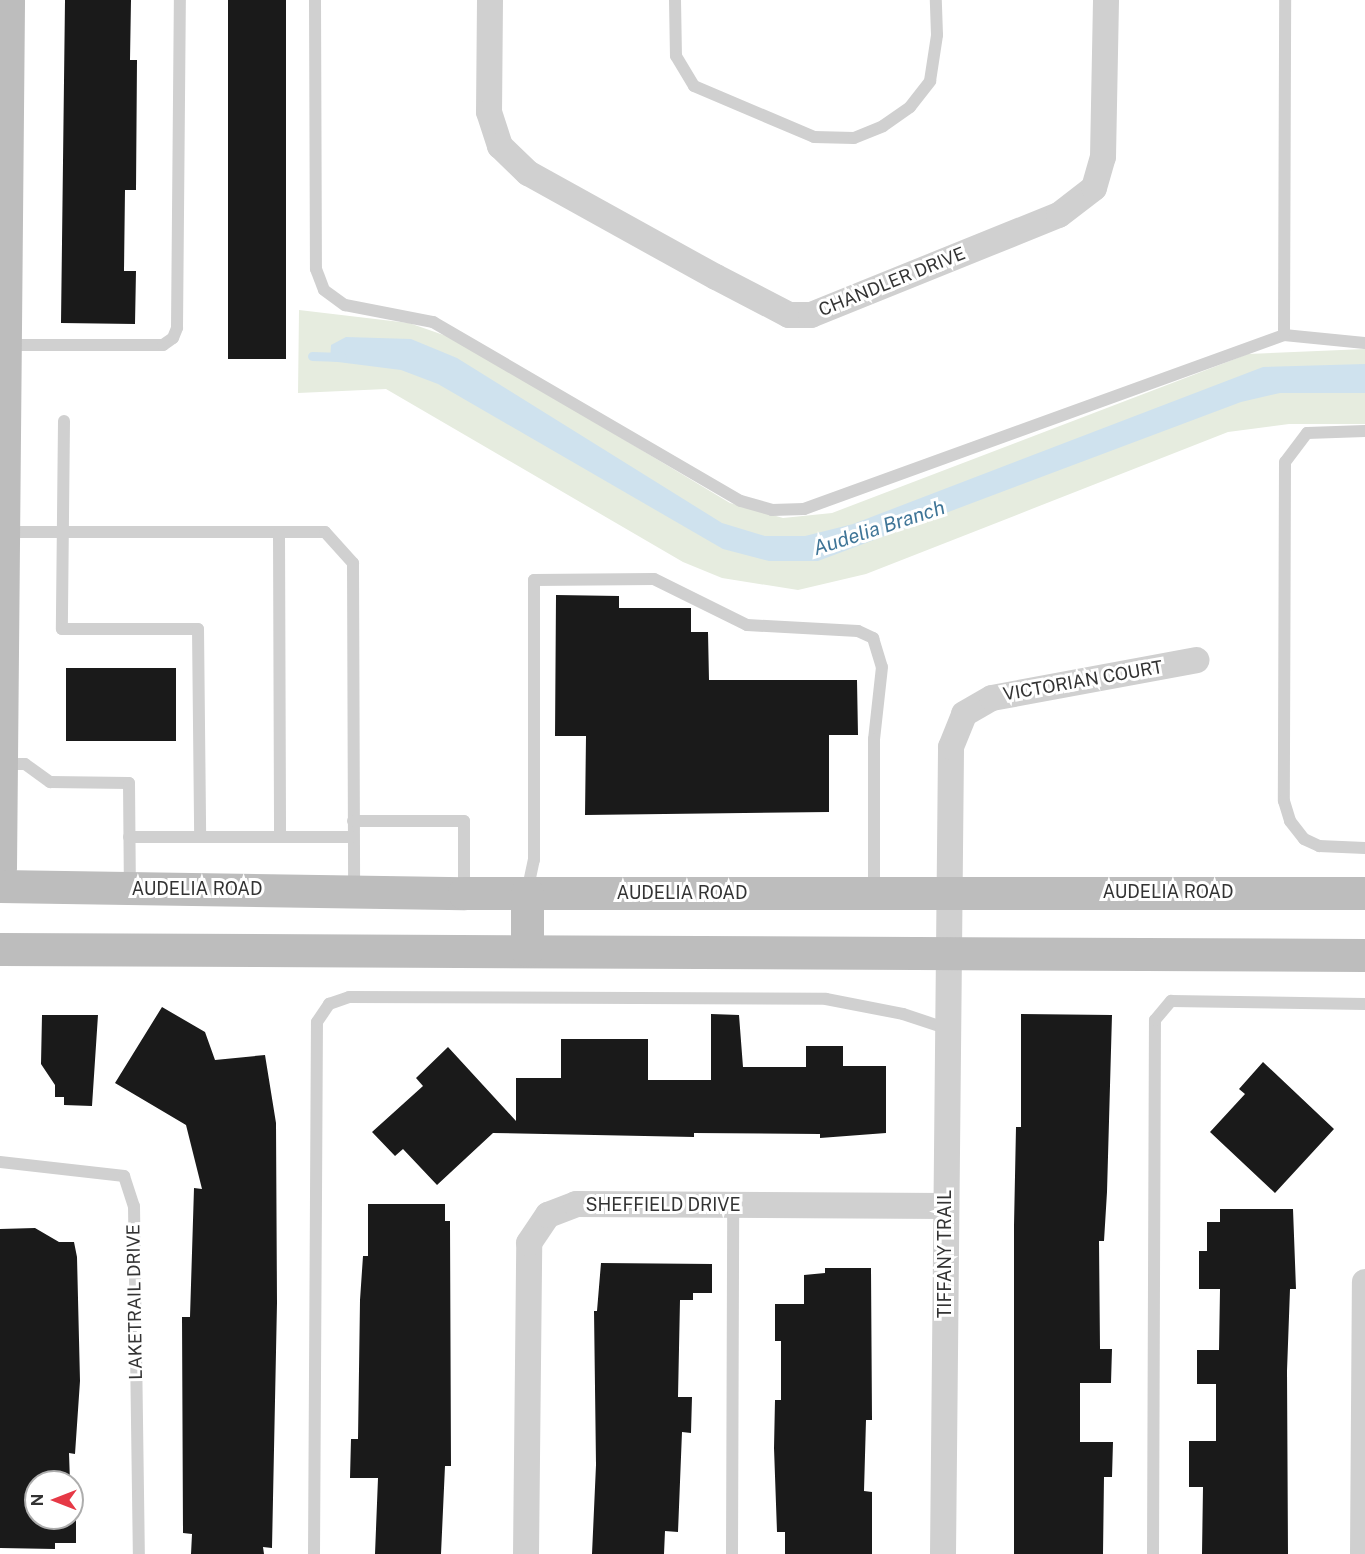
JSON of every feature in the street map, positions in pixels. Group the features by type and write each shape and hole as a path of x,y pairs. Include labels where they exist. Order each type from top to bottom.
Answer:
{"main road":[{"path":"0,868 2,345 8,0"},
{"name":"AUDELIA ROAD","path":"0,886 464,893 1365,893"},
{"path":"527,893 527,950"},
{"path":"0,949 1365,955"}],"street":[{"name":"CHANDLER DRIVE","path":"490,0 489,112 500,146 528,173 789,315 811,315 1059,215 1094,188 1103,157 1106,0"},
{"name":"VICTORIAN COURT","path":"947,954 951,747 964,714 992,698 1197,660"},
{"name":"TIFFANY TRAIL","path":"944,1554 947,954"},
{"name":"SHEFFIELD DRIVE","path":"526,1554 529,1243 548,1215 576,1204 945,1206"},
{"path":"1363,1554 1365,1282"}],"lane":[{"path":"2,345 164,345 173,338 177,328 180,0"},
{"path":"315,0 316,269 324,290 345,305 433,322 741,501 772,510 804,509 1284,335 1365,343"},
{"path":"675,0 676,56 694,86 814,137 854,138 883,126 910,107 930,81 938,35 936,0"},
{"path":"1284,335 1285,0"},
{"path":"64,421 62,629 198,629 200,837"},
{"path":"1365,431 1307,433 1285,462 1284,801 1290,821 1304,839 1319,846 1365,848"},
{"path":"2,532 63,534 325,532 352,563 354,890"},
{"path":"279,534 280,837"},
{"path":"527,893 534,860 534,580 654,579 747,625 858,631 873,638 882,667 874,739 874,893"},
{"path":"2,764 25,764 50,782 129,783 130,889"},
{"path":"352,821 464,821 464,893"},
{"path":"129,837 353,837"},
{"path":"314,1554 317,1022 329,1004 349,997 826,999 903,1014 945,1028"},
{"path":"1153,1554 1155,1020 1171,1002 1365,1004"},
{"name":"LAKETRAIL DRIVE","path":"0,1162 124,1176 134,1206 138,1554"},
{"path":"732,1554 733,1205"}],"shaded area":[{"path":"299,310 409,323 458,340 730,503 783,518 832,513 1248,354 1365,349 1365,424 1289,424 1228,432 866,574 798,590 722,578 683,562 386,389 298,393"}],"water":[{"path":"346,337 411,339 457,358 722,523 765,536 805,536 853,524 1263,367 1365,364 1365,393 1280,393 1241,402 818,561 769,561 723,549 438,384 401,370 330,361 331,345"}],"building":[{"path":"65,0 131,0 130,60 137,60 136,190 125,190 124,271 136,271 135,324 61,323"},
{"path":"228,0 286,0 286,359 228,359"},
{"path":"556,595 619,596 619,608 691,608 691,632 708,632 709,680 857,680 858,735 829,735 829,812 585,815 586,736 555,736"},
{"path":"66,668 176,668 176,741 66,741"},
{"path":"162,1007 205,1032 215,1060 265,1055 276,1123 277,1303 272,1548 263,1547 264,1554 191,1554 192,1534 183,1533 182,1317 190,1317 194,1188 202,1189 186,1125 115,1083"},
{"path":"711,1014 739,1015 743,1067 806,1067 806,1046 843,1046 843,1066 886,1066 886,1133 820,1138 820,1134 694,1133 694,1137 493,1133 437,1185 403,1149 395,1156 372,1132 423,1086 416,1078 448,1047 516,1121 516,1078 561,1078 561,1039 648,1039 648,1080 711,1080"},
{"path":"1021,1014 1112,1015 1107,1192 1104,1241 1099,1241 1100,1349 1112,1349 1111,1383 1080,1383 1080,1442 1113,1442 1112,1477 1104,1477 1103,1554 1014,1554 1014,1225 1016,1127 1021,1127"},
{"path":"42,1015 98,1015 92,1106 64,1105 64,1097 55,1097 55,1085 41,1064"},
{"path":"1263,1062 1334,1129 1275,1193 1210,1132 1245,1094 1239,1089"},
{"path":"368,1204 445,1204 445,1221 450,1221 451,1466 445,1466 441,1554 375,1554 378,1478 350,1478 351,1439 358,1439 360,1300 363,1256 368,1256"},
{"path":"1220,1209 1293,1209 1296,1289 1290,1289 1287,1371 1288,1554 1202,1554 1203,1487 1189,1487 1189,1441 1216,1441 1216,1384 1197,1384 1197,1350 1219,1350 1220,1289 1199,1289 1199,1251 1207,1251 1207,1222 1220,1222"},
{"path":"35,1228 59,1242 74,1242 77,1257 80,1381 75,1454 69,1453 70,1470 24,1470 24,1530 76,1530 76,1543 55,1543 55,1549 0,1548 0,1229"},
{"path":"601,1263 712,1264 712,1293 693,1293 693,1300 680,1300 678,1397 692,1397 691,1433 682,1432 678,1532 665,1531 664,1554 592,1554 596,1465 594,1311 597,1311"},
{"path":"825,1268 871,1268 872,1420 866,1420 864,1491 872,1492 872,1554 785,1554 785,1532 777,1532 775,1400 781,1400 781,1341 775,1341 775,1304 804,1304 804,1275 825,1273"}],"waterway":[{"name":"Audelia Branch","path":"312,356 342,357"}]}
